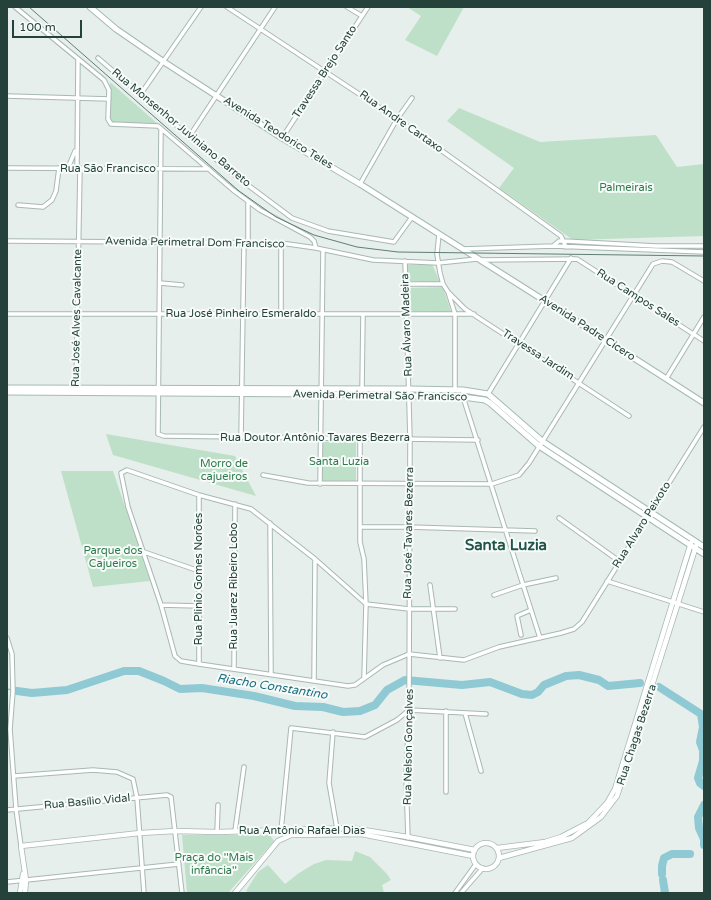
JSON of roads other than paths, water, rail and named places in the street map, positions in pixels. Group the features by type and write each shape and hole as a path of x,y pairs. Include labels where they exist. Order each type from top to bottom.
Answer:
{"main road":[{"name":"Avenida Teodorico Teles","path":"90,7 121,33 164,62 282,138 360,184 470,254"},
{"name":"Avenida Padre Cícero","path":"470,254 704,403"},
{"name":"Avenida Perimetral São Francisco","path":"7,388 76,391"},
{"name":"Avenida Perimetral São Francisco","path":"7,392 194,391 242,388 463,397 474,398 490,403 507,414"},
{"name":"Avenida Perimetral São Francisco","path":"194,391 242,394 322,392 362,389 409,389 463,390 488,394 507,414 541,443 594,482 704,547"},
{"name":"Avenida Perimetral São Francisco","path":"541,443 597,477 704,554"},
{"path":"594,482 597,477"}],"street":[{"path":"15,7 104,80 108,87 108,119 111,124 152,125 161,129 248,202 310,238 314,241 316,248"},
{"path":"140,95 201,7"},
{"name":"Rua Andre Cartaxo","path":"227,7 397,119 561,236 564,240"},
{"path":"189,137 275,7"},
{"path":"347,7 362,16"},
{"name":"Travessa Brejo Santo","path":"282,138 368,7"},
{"name":"Rua Monsenhor Juviniano Barreto","path":"98,58 189,137 264,198 292,218 328,231 394,242 412,217"},
{"name":"Rua José Alves Cavalcante","path":"76,391 78,168 76,148 78,59"},
{"path":"7,96 109,99"},
{"path":"360,184 397,119 412,98"},
{"path":"159,391 161,129"},
{"path":"68,168 76,148"},
{"name":"Rua São Francisco","path":"7,168 209,169"},
{"path":"18,205 40,207 50,202 55,196 59,168"},
{"path":"248,202 248,242"},
{"name":"Travessa Jardim","path":"439,234 437,244 438,263 443,284 460,305 580,382 629,416"},
{"name":"Avenida Perimetral Dom Francisco","path":"7,240 78,242 281,243 316,248 372,260 405,262 438,263 479,259 571,258"},
{"path":"564,240 566,247"},
{"path":"463,249 553,246 703,252 703,246 656,246 564,240 559,241 553,246"},
{"path":"241,438 244,242"},
{"path":"281,243 281,314"},
{"path":"320,484 323,250"},
{"path":"488,394 571,258"},
{"name":"Rua Campos Sales","path":"571,258 582,262 704,341"},
{"path":"263,475 320,484 492,484 519,475 580,382 650,268 657,262 666,261 678,264 704,281"},
{"name":"Rua Álvaro Madeira","path":"405,262 405,315 409,389"},
{"path":"160,284 182,285"},
{"path":"405,284 443,284"},
{"name":"Travessa Jardim","path":"448,292 455,314 455,390"},
{"name":"Rua José Pinheiro Esmeraldo","path":"7,314 474,314"},
{"path":"362,389 363,315"},
{"path":"666,379 704,317"},
{"name":"Rua José Tavares Bezerra","path":"409,389 409,677"},
{"path":"455,609 408,609 366,604 315,559 251,508 199,495 128,470 123,471 121,475 128,507 161,604 173,653 181,661 348,686 355,685 383,665 409,654 464,660 499,647 540,638 507,529 463,397 463,390"},
{"name":"Rua Doutor Antônio Tavares Bezerra","path":"159,391 157,430 158,434 164,436 360,440 478,440"},
{"name":"Rua Alvaro Peixoto","path":"540,638 569,631 582,622 648,514 704,427"},
{"path":"360,440 360,542 365,569 366,604 364,678"},
{"name":"Rua Plinio Gomes Norões","path":"198,664 199,495"},
{"name":"Rua Juarez Ribeiro Lobo","path":"234,669 235,504"},
{"path":"558,518 619,561"},
{"path":"270,523 271,674"},
{"path":"360,528 410,527 535,531"},
{"name":"Rua Chagas Bezerra","path":"497,848 545,842 561,837 588,822 607,803 615,789 694,541"},
{"path":"144,552 199,571"},
{"path":"314,681 315,559"},
{"path":"494,595 523,585 556,578"},
{"path":"607,581 704,612"},
{"path":"430,585 440,658"},
{"name":"Rua Chagas Bezerra","path":"499,858 572,838 593,825 609,809 622,785 675,603"},
{"path":"161,604 199,606"},
{"path":"521,635 517,616 531,610"},
{"path":"7,638 12,654 13,684 9,730 25,893"},
{"name":"Rua Nelson Gonçalves","path":"408,840 406,776 409,677"},
{"path":"281,831 291,728 365,737 384,727 409,710 486,714"},
{"path":"446,711 446,792"},
{"path":"465,713 481,771"},
{"path":"333,732 329,783 337,829"},
{"path":"235,831 244,767"},
{"path":"14,776 102,770 126,775 135,783 144,893"},
{"name":"Rua Basílio Vidal","path":"7,810 167,795 172,799 176,831"},
{"path":"217,832 218,805"},
{"name":"Rua Antônio Rafael Dias","path":"235,893 278,841 291,835 337,829 365,829 473,856"},
{"path":"176,831 182,893"},
{"name":"Rua Antônio Rafael Dias","path":"21,846 140,833 176,831 281,831 362,834 475,850"},
{"path":"274,831 279,835 278,841"},
{"path":"461,893 482,869 493,868 499,858 497,848 489,843 485,843 475,850 473,856 476,864 482,869"},
{"path":"7,882 180,864"},
{"path":"455,893 476,864"},
{"path":"20,893 24,880"}],"waterway":[{"name":"Riacho Constantino","path":"17,691 32,693 67,690 124,671 139,671 180,689 202,688 254,696 295,706 323,707 343,712 360,711 375,705 387,690 405,680 462,685 490,682 522,694 532,695 538,692 544,685 566,676 579,675 599,680 608,686 640,683"},
{"name":"Riacho Constantino","path":"659,687 701,714 703,727 700,742 703,750 703,761 698,778 700,783 704,786"},
{"name":"Riacho Constantino","path":"7,689 17,691"},
{"name":"Riacho Constantino","path":"704,805 698,817 699,828 704,839 704,845"},
{"path":"662,874 664,858 672,854 690,854"},
{"path":"663,880 665,893"}],"tram line":[{"path":"29,7 239,191 276,217 314,235 357,247 398,252 704,256"}],"district":[{"name":"Santa Luzia","path":"506,546"}],"park label":[{"name":"Palmeirais","path":"626,188"},
{"name":"Morro de cajueiros","path":"224,470"},
{"name":"Parque dos Cajueiros","path":"113,557"},
{"name":"Praça do ''Mais infância''","path":"214,864"}]}
